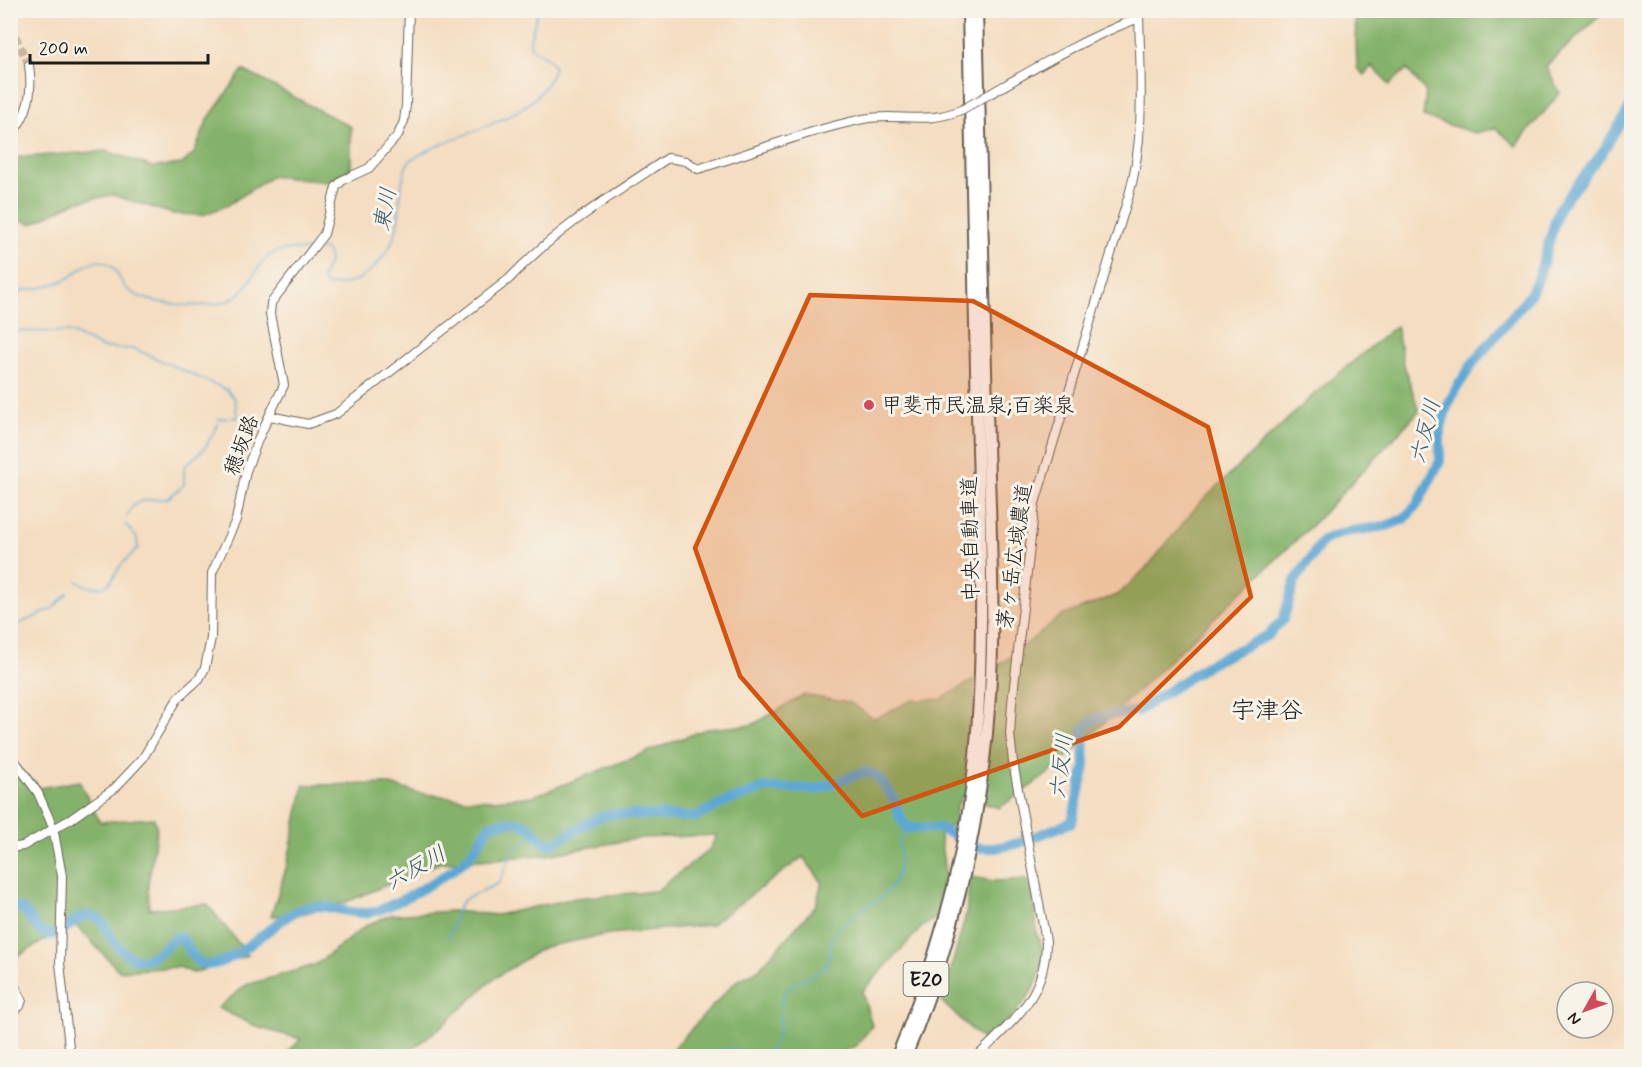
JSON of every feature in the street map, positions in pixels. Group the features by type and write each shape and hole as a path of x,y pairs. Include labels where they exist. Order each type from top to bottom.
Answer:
{"highway":[{"name":"中央自動車道","path":"968,10 981,584 976,788"},
{"name":"中央自動車道","path":"906,1056 933,987 954,901 976,788 990,694 991,551 977,10"},
{"name":"中央自動車道","path":"897,1056 954,901"}],"street":[{"name":"穂坂路","path":"10,848 23,846 88,809 125,779 142,758 178,699 199,679 205,668 211,638 212,573 236,520 246,471 259,437 282,392 284,380 270,314 271,303 312,251 329,223 330,204 336,188 343,180 369,168 394,140 404,121 409,10"},
{"path":"270,416 308,424 336,414 509,279 528,258 590,208 668,158 686,161 698,169 821,130 865,119 932,119 963,109 1051,58 1139,14"},
{"name":"茅ヶ岳広域農道","path":"978,1056 1033,997 1044,973 1046,941 1013,762 1010,734 1012,703 1035,503 1129,195 1138,158 1141,124 1139,14"},
{"path":"10,136 27,110 31,95 29,65"},
{"path":"10,754 38,793 53,827 62,876 60,963 70,1056"},
{"path":"10,987 17,988 22,1000 20,1006 10,1013"}],"highlighted area":[{"path":"810,295 973,301 1208,427 1251,597 1119,727 862,816 740,676 695,548"}],"green space":[{"path":"1359,11 1610,11 1601,15 1546,66 1560,93 1516,146 1496,128 1475,133 1423,117 1426,92 1407,69 1389,85 1372,66 1364,75 1357,68 1355,14"},
{"path":"243,70 351,127 351,169 327,182 272,176 228,205 203,215 173,214 113,195 75,202 32,224 11,218 11,158 107,151 152,167 182,164 194,153 208,119"},
{"path":"1396,326 1403,362 1419,411 1314,523 1099,728 1044,777 999,808 962,796 956,808 955,825 939,829 945,872 936,918 921,928 862,992 872,1026 857,1045 835,1056 666,1056 736,981 758,970 816,905 822,882 803,857 710,925 609,934 544,947 493,979 447,1022 403,1056 284,1056 301,1039 260,1028 218,1008 246,985 315,965 367,925 390,915 452,911 497,915 575,898 656,891 709,850 717,835 641,838 546,855 439,863 344,903 297,915 271,916 287,865 304,785 387,784 418,793 465,799 493,800 534,796 706,729 752,725 804,695 851,703 874,719 913,700 942,699 1009,658 1061,616 1119,594 1148,566 1198,505 1313,395"},
{"path":"10,760 40,788 79,781 100,822 154,818 157,829 148,884 149,909 207,904 248,955 193,973 179,967 119,971 74,923 13,959 10,956"},
{"path":"970,877 995,881 1027,879 1033,892 1037,933 1043,951 1038,977 1024,1002 1015,1013 983,1040 942,1002 966,914"}],"waterway":[{"name":"東川","path":"316,250 324,249 328,253 329,262 322,279 326,285 339,285 362,277 372,269 392,242 399,217 403,177 408,162 426,151 513,114 531,102 545,86 554,67 549,59 531,48 530,40 538,10"},
{"name":"六反川","path":"10,907 23,909 40,931 50,935 63,930 80,918 93,916 103,923 121,950 137,959 152,956 160,952 176,937 181,937 199,963 214,964 227,960 240,952 281,921 304,908 320,906 367,913 389,906 462,863 475,849 489,826 509,821 528,827 549,846 594,819 610,814 696,817 722,803 765,788 817,789 864,772 874,774 886,787 901,819 908,828 939,828 979,848 995,848 1019,843 1072,822 1085,766 1083,728 1099,717 1138,711 1209,664 1267,636 1283,620 1295,581 1323,540 1345,532 1386,526 1404,519 1417,505 1440,461 1440,431 1447,407 1456,389 1473,363 1530,295 1539,276 1559,208 1602,153 1632,104"},
{"name":"東川","path":"10,293 55,284 98,261 109,264 127,289 146,299 186,305 221,303 239,294 269,256 280,251 308,250"},
{"path":"10,331 69,332 103,348 135,349 227,390 235,399 237,416"},
{"path":"218,419 253,416"},
{"path":"127,517 133,506 138,503 167,499 184,485 184,467 205,448 218,424"},
{"path":"77,581 94,587 102,587 110,583 121,565 138,548 137,538 125,524"},
{"path":"10,628 52,609 68,593"},
{"path":"709,1056 726,1049 758,1054 775,1043 783,997 796,982 826,965 836,931 891,887 897,876 900,861 899,841 908,828"},
{"path":"448,939 459,906 465,899 499,883 513,851 535,832"}],"tunnel":[{"path":"10,25 29,65"}],"place":[{"name":"甲斐市民温泉;百楽泉","path":"869,405"}],"district":[{"name":"宇津谷","path":"1267,710"}]}
